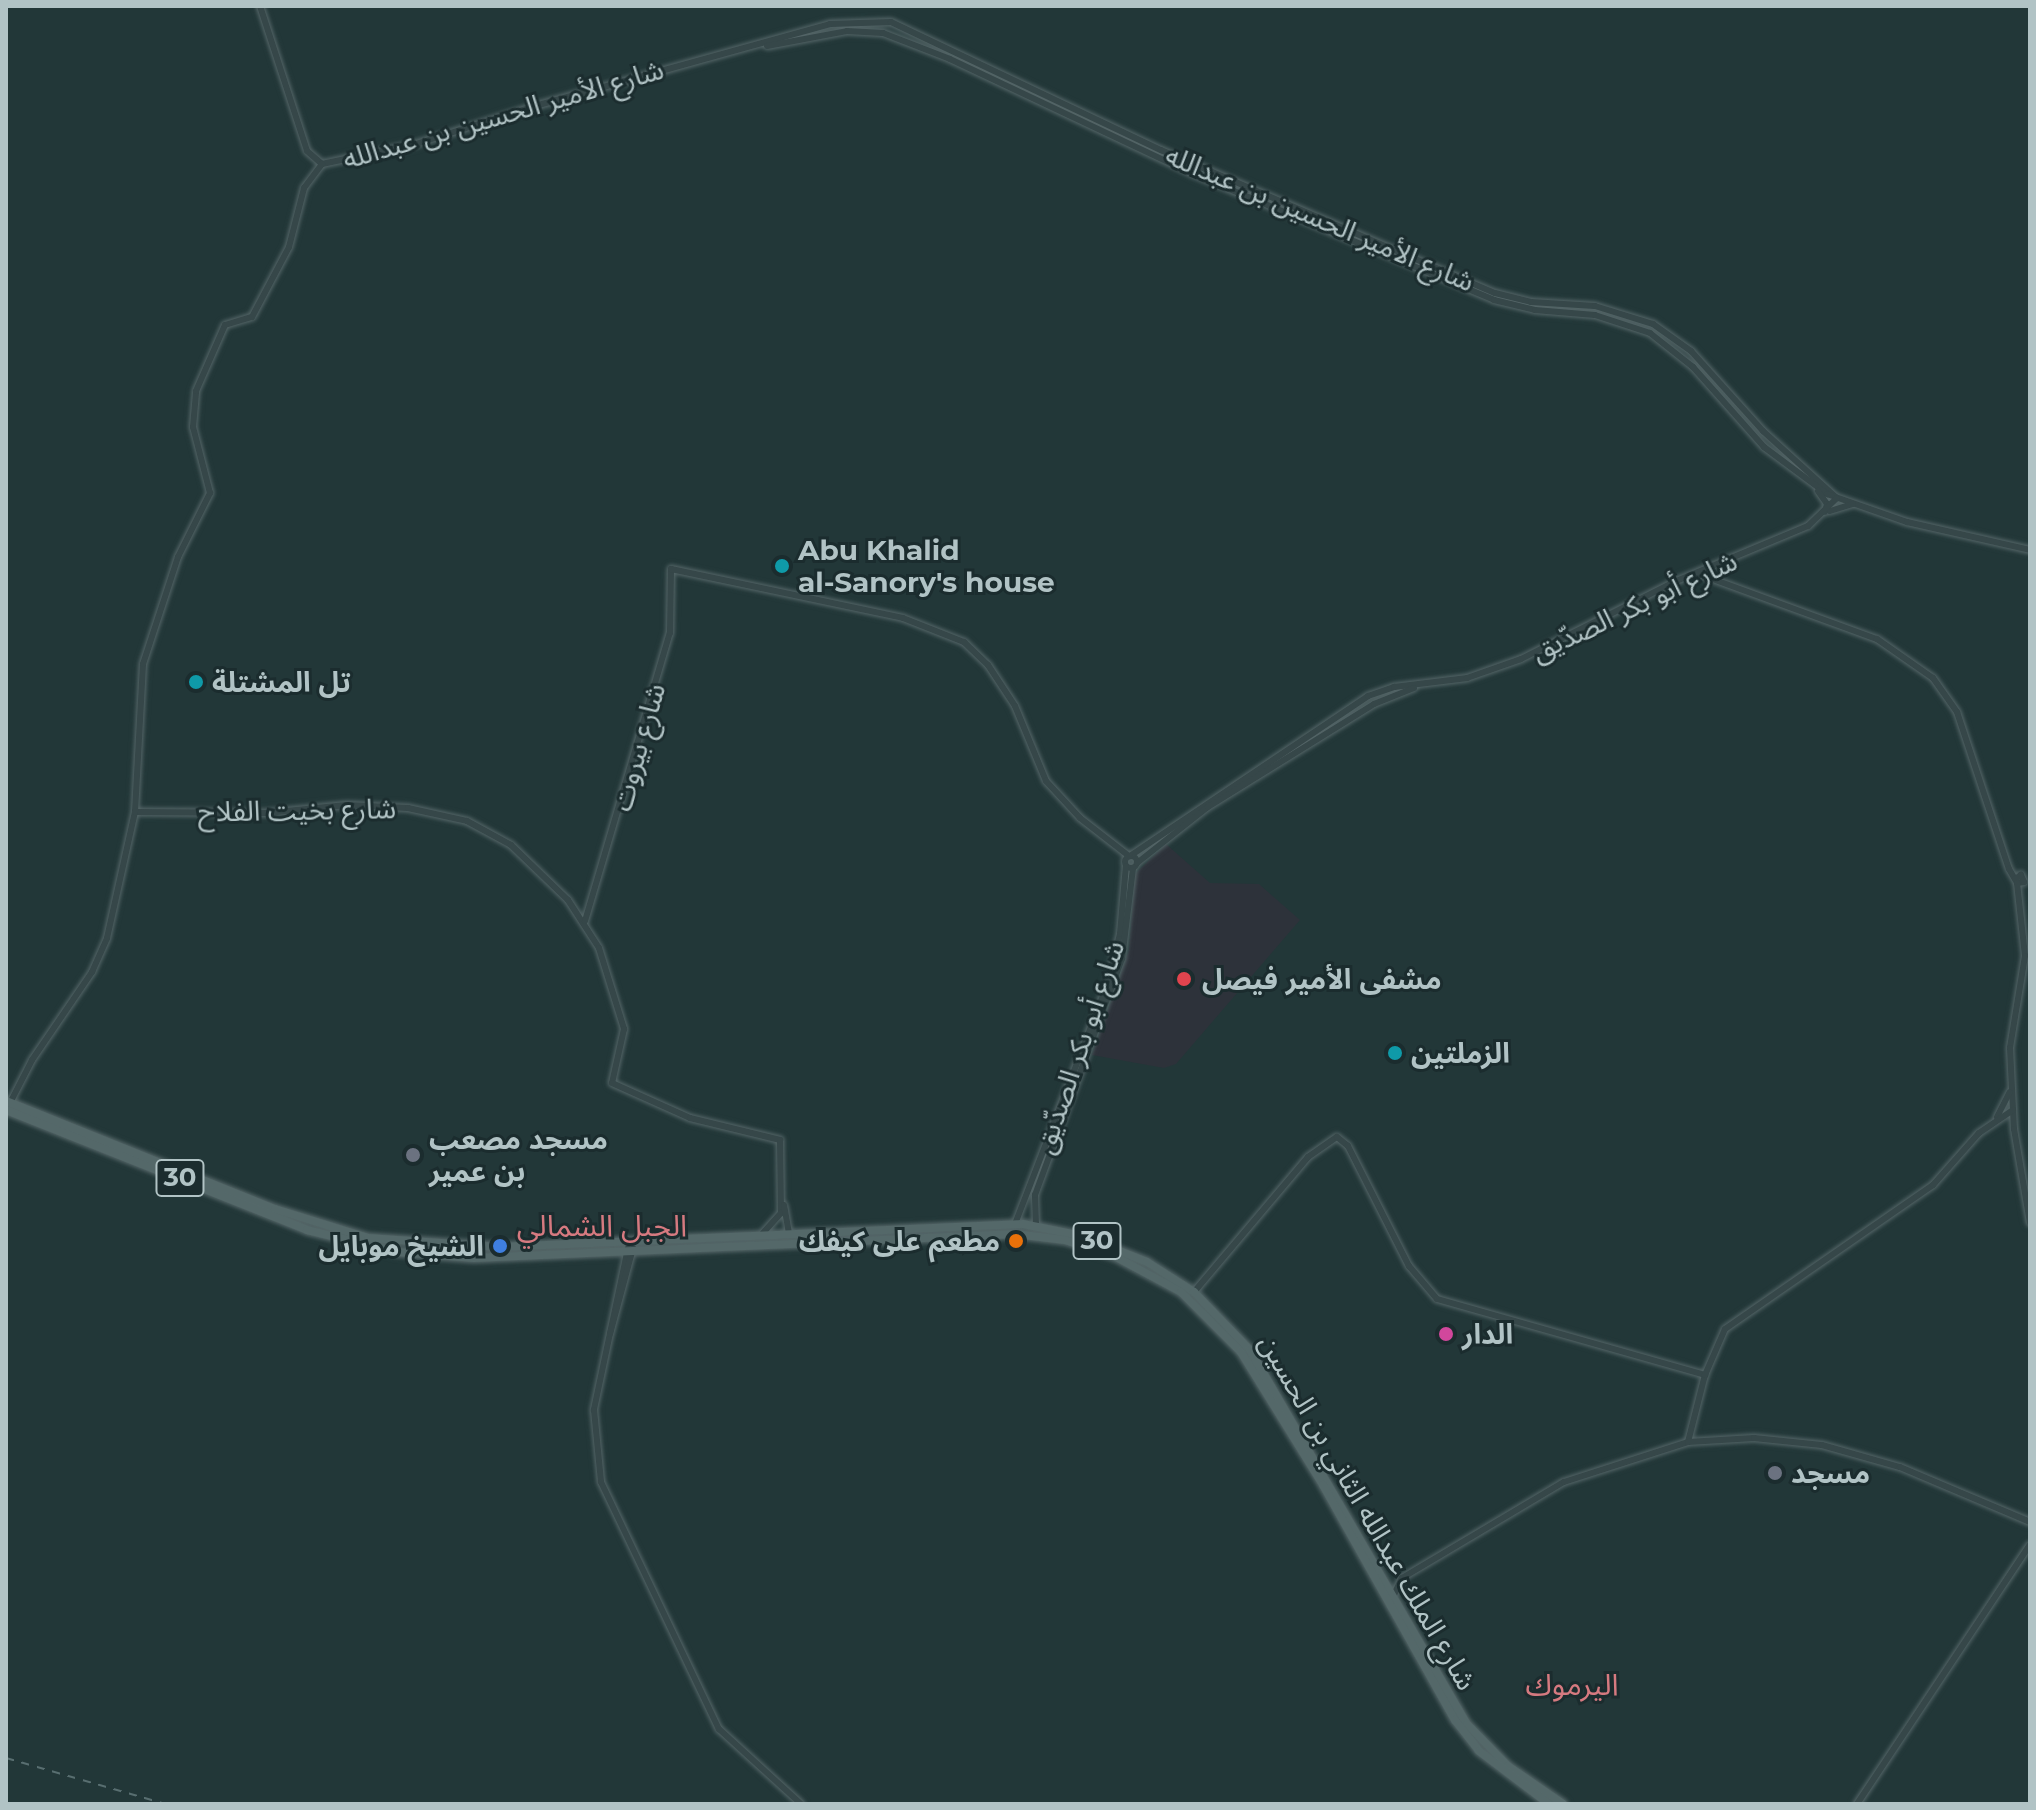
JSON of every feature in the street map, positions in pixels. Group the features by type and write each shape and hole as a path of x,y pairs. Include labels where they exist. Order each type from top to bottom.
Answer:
{"main road":[{"name":"شارع الملك عبدالله الثاني بن الحسين","path":"7,1105 327,1237 397,1252 474,1258 630,1253 1045,1231 1147,1262 1194,1292 1242,1340 1475,1733 1508,1766 1563,1804"},
{"name":"شارع الملك عبدالله الثاني بن الحسين","path":"225,1193 368,1238 461,1248 763,1233 1036,1225 1116,1257 1181,1292 1241,1352 1279,1405"},
{"name":"شارع الملك عبدالله الثاني بن الحسين","path":"1352,1529 1455,1720 1479,1751 1549,1804"}],"street":[{"name":"شارع الأمير الحسين بن عبدالله","path":"260,6 307,151 322,164 416,144 666,68 759,46 842,21 891,22 1194,164 1495,293 1531,306 1595,306 1665,332 1691,351 1763,431 1837,498"},
{"name":"شارع الأمير الحسين بن عبدالله","path":"759,46 847,31 883,33 950,59 1191,173 1494,300 1586,313 1629,325 1670,347 1764,447 1808,482 1853,504 2030,550"},
{"path":"7,1105 32,1060 96,965 135,812 143,664 178,557 210,493 195,439 193,401 225,325 248,321 289,247 308,179 322,164"},
{"path":"1191,173 1194,164"},
{"path":"1629,325 1631,317"},
{"path":"1808,482 1827,504 1824,515"},
{"name":"شارع أبو بكر الصدّيق","path":"1015,1224 1107,985 1120,934 1130,861 1208,807 1374,704 1418,687 1467,678 1521,659 1824,515 1837,498"},
{"path":"1824,515 1853,504"},
{"name":"شارع بيروت","path":"585,921 670,633 671,569 843,603 958,638 988,665 1015,706 1046,781 1080,818 1118,845 1130,861"},
{"path":"1698,573 1877,639 1924,669 1957,712 2006,859 2019,880 2025,956 2010,1048 2014,1129 2030,1223"},
{"name":"شارع بخيت الفلاح","path":"135,812 267,813 351,805 443,814 511,845 585,921 623,1022 612,1083 690,1118 780,1140 783,1202"},
{"name":"شارع أبو بكر الصدّيق","path":"1036,1225 1035,1195 1122,959 1130,861"},
{"path":"1992,1123 2012,1084"},
{"path":"1688,1442 1705,1375 1725,1329 1933,1185 1992,1123 2013,1110"},
{"path":"1992,1123 2014,1129"},
{"path":"1194,1292 1308,1157 1337,1137 1348,1146 1409,1266 1437,1299 1705,1375"},
{"path":"783,1202 789,1233"},
{"path":"763,1233 778,1220 783,1202"},
{"path":"632,1241 606,1345 593,1433 596,1462 612,1511 719,1729 801,1804"},
{"path":"1382,1577 1402,1578 1564,1482 1688,1442 1754,1438 1822,1445 1900,1467 2030,1522"},
{"path":"1857,1804 2030,1545"},
{"path":"1393,1597 1402,1578"}],"shaded area":[{"name":"مشفى الأمير فيصل","path":"1166,844 1210,883 1259,884 1300,920 1176,1064 1164,1068 1092,1055 1129,950 1135,874"}],"railway":[{"path":"6,1758 165,1804"}],"place":[{"name":"Abu Khalid al-Sanory's house","path":"782,566"},
{"name":"تل المشتلة","path":"196,682"},
{"name":"مشفى الأمير فيصل","path":"1184,979"},
{"name":"الزملتين","path":"1395,1053"},
{"name":"مسجد مصعب بن عمير","path":"413,1155"},
{"name":"مطعم على كيفك","path":"1016,1241"},
{"name":"الشيخ موبايل","path":"500,1246"},
{"name":"الدار","path":"1446,1334"},
{"name":"مسجد","path":"1775,1473"}],"district":[{"name":"الجبل الشمالي","path":"602,1226"},
{"name":"اليرموك","path":"1572,1685"}]}
